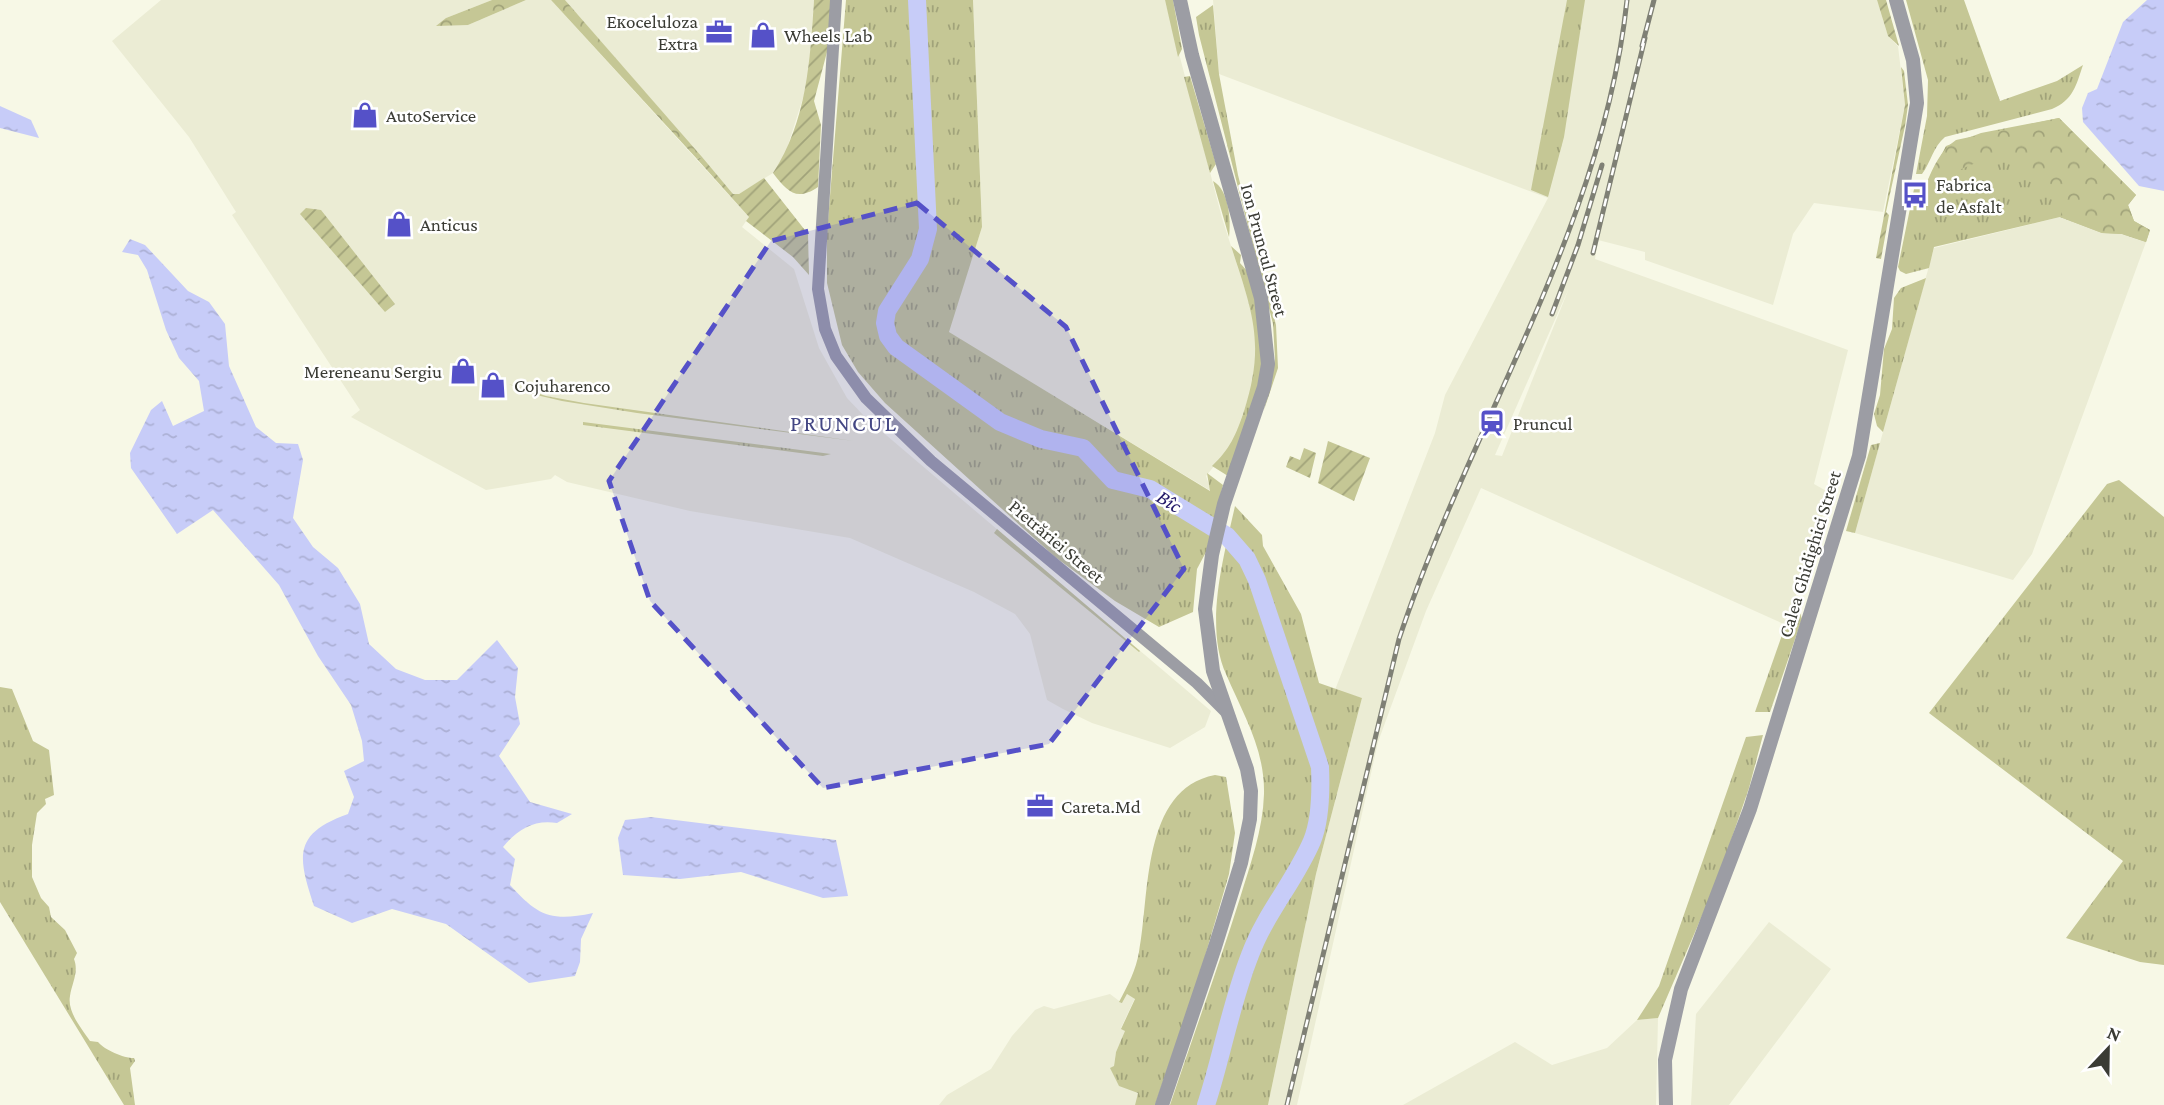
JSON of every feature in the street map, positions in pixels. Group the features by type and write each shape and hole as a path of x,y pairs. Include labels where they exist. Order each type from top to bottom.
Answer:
{"street":[{"name":"Pietrăriei Street","path":"836,0 818,289 825,329 836,356 866,398 931,461 1198,683 1228,715 1247,769 1251,790 1250,819 1230,899 1162,1105"},
{"name":"Ion Pruncul Street","path":"1180,0 1184,25 1261,298 1268,341 1264,387 1224,504 1212,555 1205,609 1213,671 1228,715"},
{"name":"Calea Ghidighici Street","path":"1665,1105 1665,1060 1678,1000 1750,809 1859,456 1917,103 1911,50 1896,0"}],"highlighted area":[{"path":"917,203 1066,327 1184,569 1049,744 823,788 650,601 609,481 771,241"}],"shaded area":[{"path":"161,0 492,0 446,18 468,25 526,0 551,0 749,217 742,227 794,269 819,348 847,398 866,418 1211,711 1205,727 1170,748 1092,723 1063,709 1047,700 1030,634 1015,614 974,592 850,538 690,511 567,482 555,475 551,479 486,490 351,417 360,410 232,215 236,212 189,137 112,41"},
{"path":"565,0 814,0 808,82 784,158 773,173 739,194 733,194"},
{"path":"973,0 1165,0 1222,218 1250,305 1257,339 1253,384 1233,443 1206,476 1211,491 948,332 982,227"},
{"path":"1213,0 1877,0 1888,36 1898,46 1905,105 1883,212 1814,203 1793,234 1773,305 1645,260 1645,252 1598,240 1595,259 1848,350 1814,484 1830,493 1786,625 1481,488 1426,611 1378,742 1297,1105 1268,1105 1316,874 1362,698 1335,690 1435,433 1445,395 1548,198 1219,74","holes":["1569,288 1502,456 1495,455"]},
{"path":"2060,217 2102,233 2122,234 2146,242 2032,554 2013,580 1855,533 1934,248"},
{"path":"1769,922 1831,969 1729,1105 1691,1105 1696,1014"},
{"path":"1110,994 1122,1003 1127,994 1135,998 1121,1028 1126,1031 1116,1052 1114,1066 1138,1093 1135,1105 939,1105 947,1095 991,1069 1012,1036 1035,1010 1044,1006 1054,1009"},
{"path":"1658,1018 1656,1105 1403,1105 1515,1042 1552,1065 1607,1048 1637,1020"}],"green space":[{"path":"492,0 526,0 468,25 436,26 446,18"},
{"path":"551,0 565,0 702,157 697,159"},
{"path":"814,0 831,0 827,52 814,101 821,125 818,187 798,194 783,185 773,173 793,133 805,90"},
{"path":"846,0 973,0 982,227 949,332 1210,491 1207,473 1223,485 1206,552 1197,569 1193,612 1159,627 1115,601 1055,557 885,403 858,372 842,345 827,283 827,233"},
{"path":"1165,0 1173,0 1182,49 1178,57"},
{"path":"1567,0 1585,0 1564,137 1548,197 1531,190"},
{"path":"1877,0 1886,0 1899,46 1888,36"},
{"path":"1906,0 1964,0 2000,101 2057,81 2083,65 2073,92 2052,109 1945,137 1922,174 1916,174 1927,116 1928,80"},
{"path":"1213,5 1219,74 1238,175 1276,325 1278,368 1264,410 1275,359 1273,324 1199,35 1196,17"},
{"path":"1901,67 1904,71 1908,105 1886,212 1889,215 1881,259 1876,258 1905,105"},
{"path":"1190,76 1216,164 1210,173 1184,77"},
{"path":"2059,118 2136,195 2128,205 2134,221 2150,230 2146,242 2122,234 2102,233 2060,217 1934,247 1929,268 1906,274 1900,271 1898,267 1914,189 1926,184 1946,146 1981,133"},
{"path":"2059,118 2136,195 2128,205 2134,221 2150,230 2146,242 2122,234 2102,233 2060,217 2070,191 2044,185 2011,156 1985,159 1926,184 1942,154 1956,140"},
{"path":"702,157 733,194 739,194 764,178 808,234 809,275 793,257 746,221 749,217 697,159"},
{"path":"1213,181 1226,198 1230,222 1229,237"},
{"path":"306,208 321,210 395,304 385,312 300,214"},
{"path":"1231,246 1241,255 1240,263 1248,272 1255,294 1262,363 1259,388 1228,476 1212,466 1228,447 1241,420 1251,387 1255,346 1250,309"},
{"path":"1926,278 1883,432 1877,426 1874,414 1880,395 1884,349 1892,329 1894,298 1901,288"},
{"path":"509,384 546,396 584,403 854,441 562,401 528,393"},
{"path":"583,422 831,454 823,456 583,425"},
{"path":"1328,441 1370,458 1354,501 1318,483"},
{"path":"1880,443 1855,533 1846,531 1871,445"},
{"path":"1304,448 1316,453 1310,478 1286,467 1290,456 1300,460"},
{"path":"2119,480 2164,517 2164,965 2140,962 2066,938 2123,861 1929,713 2107,484"},
{"path":"1235,506 1262,535 1263,546 1301,614 1319,683 1362,698 1316,874 1268,1105 1170,1105 1240,898 1263,807 1261,762 1246,718 1226,674 1217,634 1218,590"},
{"path":"997,529 1140,651 994,533"},
{"path":"1795,598 1802,619 1770,712 1755,712"},
{"path":"0,687 12,689 33,741 49,750 54,795 45,799 46,804 37,813 32,845 32,877 41,898 49,907 51,917 65,930 77,953 74,959 76,968 70,996 71,1008 90,1041 98,1042 120,1055 134,1058 130,1068 135,1105 124,1105 0,902"},
{"path":"1763,735 1749,788 1717,881 1658,1018 1637,1020 1659,986 1746,737"},
{"path":"1215,775 1226,777 1235,833 1229,874 1199,977 1155,1105 1135,1105 1138,1093 1119,1086 1110,1068 1114,1066 1116,1052 1125,1031 1121,1029 1135,999 1127,994 1122,1003 1119,1002 1138,959 1153,848 1161,822 1173,801 1191,784"}],"water":[{"path":"2147,0 2164,0 2164,191 2139,186 2083,122 2082,108 2088,93 2097,89 2123,22"},
{"path":"0,106 31,120 39,138 0,128"},
{"path":"130,239 145,245 188,291 209,302 225,324 229,366 256,427 276,443 298,444 303,460 293,518 313,547 338,568 360,604 369,644 396,669 425,680 457,680 497,640 518,668 515,697 520,724 499,756 530,802 572,814 557,823 533,824 503,847 515,859 510,885 529,904 546,914 566,917 593,913 581,939 580,962 575,976 529,983 446,924 392,909 352,923 314,906 305,874 304,849 308,839 317,830 348,814 354,797 344,771 364,761 362,741 351,705 318,656 279,585 213,510 177,534 131,468 130,453 151,410 162,401 173,426 204,411 199,381 179,358 166,330 147,270 138,255 122,252"},
{"path":"651,817 836,840 848,896 823,898 741,872 680,879 623,875 618,838 625,820"}],"waterway":[{"name":"Bîc","path":"917,0 928,229 920,259 887,311 885,323 888,336 896,347 1000,422 1041,439 1083,448 1113,480 1150,489 1227,536 1247,559 1257,580 1320,767 1320,804 1312,841 1256,940 1237,992 1206,1105"}],"railway":[{"path":"1287,1105 1399,639 1428,559 1563,246 1591,166 1613,84 1627,0"},
{"path":"1642,46 1654,0"},
{"path":"1593,253 1645,38"},
{"path":"1552,314 1578,245 1602,165"}],"place":[{"name":"Eкoceluloza Extra","path":"719,32"},
{"name":"Wheels Lab","path":"763,35"},
{"name":"AutoService","path":"365,115"},
{"name":"Fabrica de Asfalt","path":"1915,195"},
{"name":"Anticus","path":"399,224"},
{"name":"Mereneanu Sergiu","path":"463,371"},
{"name":"Cojuharenco","path":"493,385"},
{"name":"Pruncul","path":"1492,423"},
{"name":"Careta.Md","path":"1040,806"}],"district":[{"name":"PRUNCUL","path":"844,423"}]}
